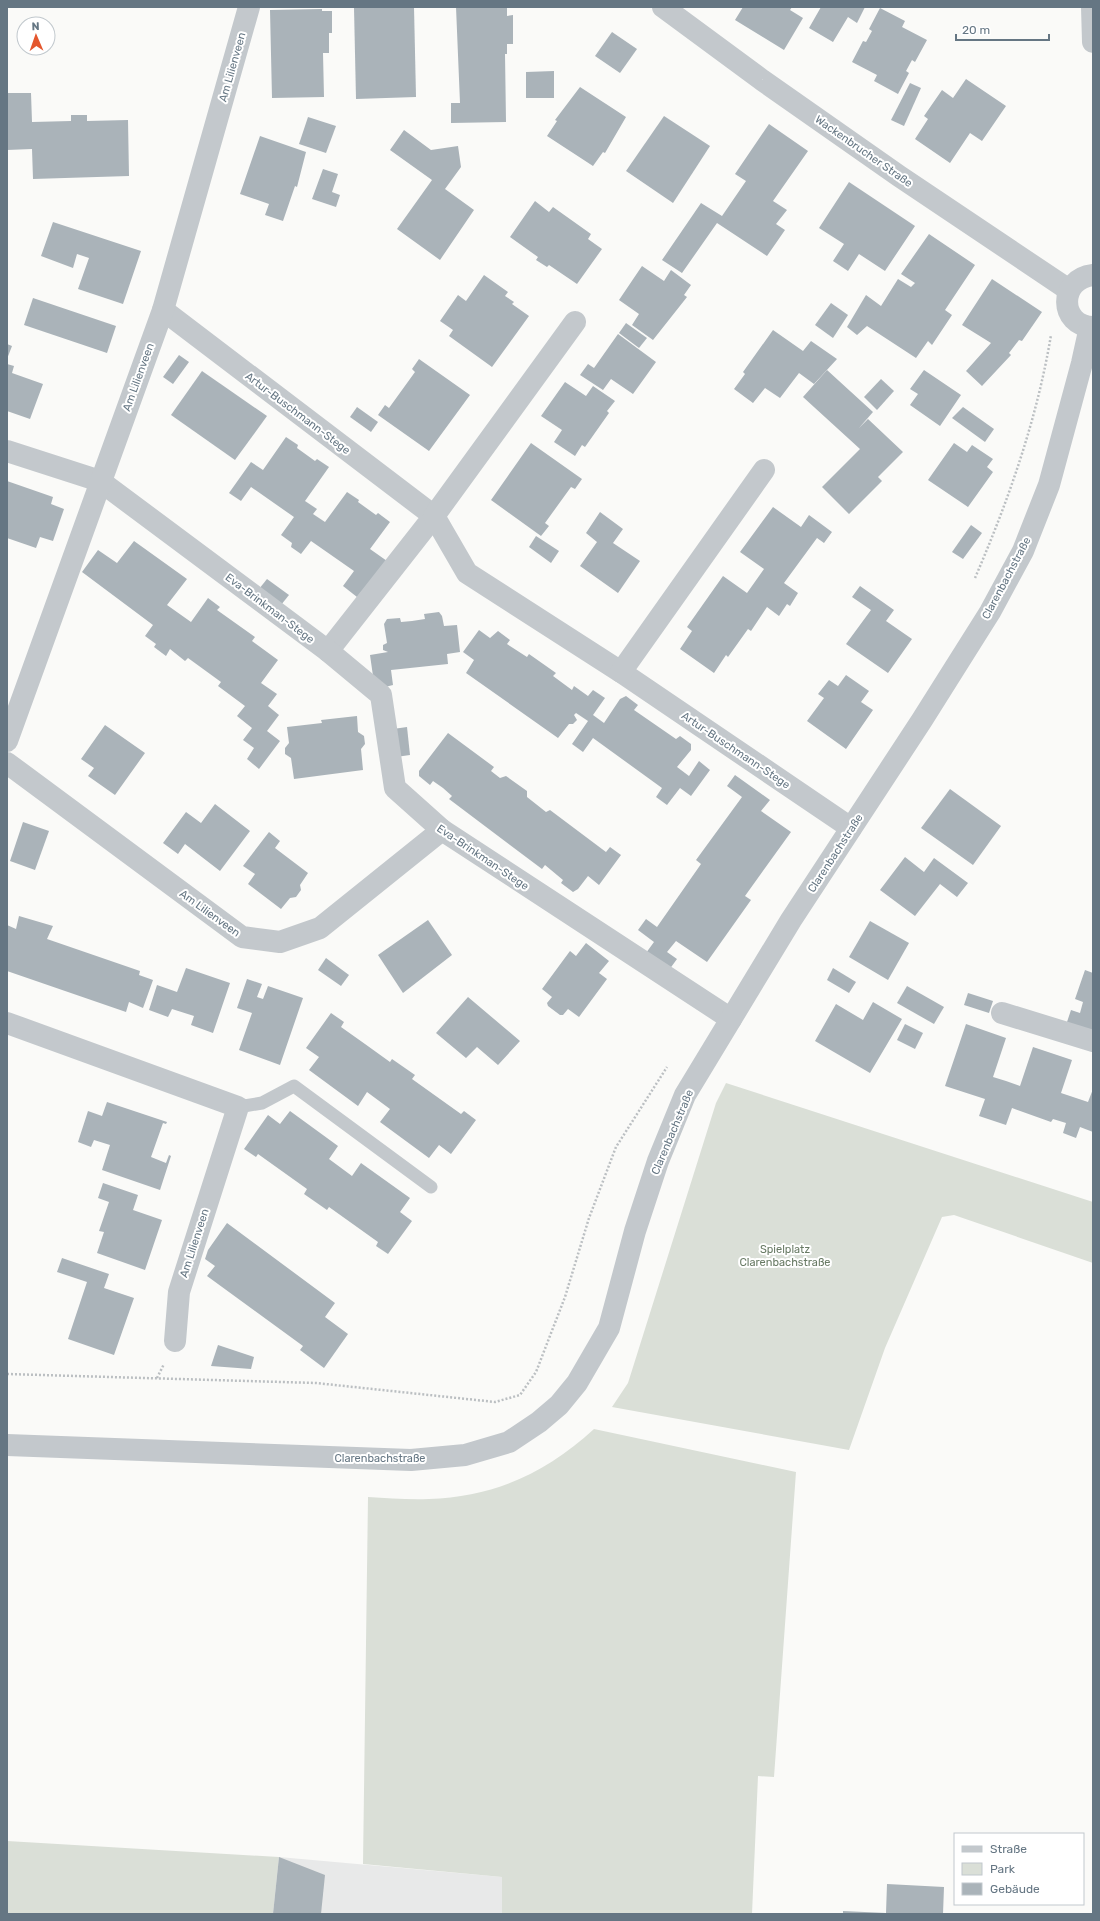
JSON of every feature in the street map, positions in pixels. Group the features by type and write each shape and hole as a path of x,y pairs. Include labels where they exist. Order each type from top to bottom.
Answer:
{"street":[{"name":"Am Lilienveen","path":"7,741 163,310 249,7"},
{"path":"1092,7 1093,42"},
{"name":"Wackenbrucher Straße","path":"666,8 756,76 886,167 1070,290"},
{"path":"1070,290 1079,279 1093,274"},
{"name":"Clarenbachstraße","path":"7,1445 411,1460 464,1455 509,1442 539,1422 559,1405 577,1383 609,1328 635,1230 658,1161 685,1095 851,828 990,612 1023,551 1048,485 1091,327 1081,325 1070,314 1067,298 1070,290"},
{"name":"Artur-Buschmann-Stege","path":"163,310 434,516 467,573 622,672 851,828"},
{"path":"328,651 434,516 575,322"},
{"name":"Eva-Brinkman-Stege","path":"7,451 100,482 328,651 381,695 395,788 442,830 731,1019"},
{"path":"622,672 764,470"},
{"name":"Am Lilienveen","path":"7,763 242,937 280,942 320,928 442,830"},
{"path":"1002,1013 1093,1041"},
{"path":"7,1023 238,1107"},
{"name":"Am Lilienveen","path":"175,1341 178,1292 238,1107"}],"lane":[{"path":"238,1107 262,1103 294,1086 431,1187"}],"path":[{"path":"973,583 1001,518 1022,455 1037,401 1052,331"},
{"path":"7,1374 316,1382 495,1402 520,1395 536,1372 539,1365 565,1297 590,1218 616,1148 671,1061"}],"shaded area":[{"path":"279,1857 502,1877 502,1914 273,1914"}],"green space":[{"name":"Spielplatz Clarenbachstraße","path":"726,1083 1093,1202 1093,1263 954,1215 942,1217 885,1348 849,1450 612,1407 628,1383 716,1103"},
{"path":"594,1429 796,1472 774,1777 758,1776 752,1914 502,1914 502,1877 363,1864 368,1497 429,1499 453,1497 497,1488 538,1470 576,1445"},
{"path":"7,1841 279,1857 273,1914 7,1914"}],"building":[{"path":"414,7 416,97 356,99 354,8"},
{"path":"456,7 507,7 507,16 513,15 513,44 507,44 507,54 505,54 506,122 451,123 451,103 460,103"},
{"path":"743,7 792,7 790,10 803,18 784,50 735,20"},
{"path":"821,7 865,7 857,23 848,17 833,42 809,28"},
{"path":"880,8 905,21 902,27 927,40 915,62 912,60 906,71 909,73 898,94 874,81 877,75 852,62 863,41 866,42 872,31 869,29"},
{"path":"322,9 322,11 332,11 332,33 329,33 329,53 323,53 324,97 272,98 270,10"},
{"path":"612,32 637,49 620,73 595,56"},
{"path":"554,71 554,98 526,98 526,72"},
{"path":"966,79 1006,106 982,141 970,133 950,163 915,139 928,119 924,116 942,90 953,98"},
{"path":"910,83 921,88 904,126 891,120"},
{"path":"580,87 626,117 605,153 603,152 593,166 547,136 557,121 555,120"},
{"path":"7,93 31,93 32,122 71,121 71,115 87,115 87,121 128,120 129,176 33,179 32,149 7,150"},
{"path":"664,116 710,146 673,203 626,171"},
{"path":"308,117 336,126 326,153 299,144"},
{"path":"769,124 808,151 773,201 787,210 776,224 785,230 767,256 717,223 682,273 662,260 701,203 722,216 746,181 735,174"},
{"path":"404,130 431,150 458,146 461,167 445,189 474,210 440,260 397,229 432,180 390,150"},
{"path":"260,136 306,152 297,187 295,186 283,221 265,215 269,204 240,194"},
{"path":"323,169 338,174 332,192 340,195 336,207 312,199"},
{"path":"849,182 915,226 885,271 859,254 848,271 833,261 844,244 819,228"},
{"path":"535,201 549,212 553,207 591,234 588,239 602,249 577,284 549,265 547,267 536,260 538,257 510,237"},
{"path":"53,222 141,251 123,304 78,289 89,258 77,254 73,268 41,256"},
{"path":"929,234 975,265 945,310 952,315 932,345 928,341 916,358 867,326 857,335 847,327 866,295 881,306 898,279 911,287 915,283 901,274"},
{"path":"642,266 664,281 671,270 691,285 684,295 687,297 653,340 632,325 639,314 619,300"},
{"path":"484,275 508,292 505,296 514,302 512,304 529,316 492,367 449,336 453,330 440,321 458,295 466,301"},
{"path":"992,279 1042,312 1022,341 1019,340 1009,353 1011,355 982,386 966,371 991,343 962,325"},
{"path":"33,298 116,326 107,353 24,325"},
{"path":"831,303 848,315 833,338 815,325"},
{"path":"626,323 647,338 639,348 619,333"},
{"path":"773,330 803,351 811,341 837,359 814,384 799,373 780,398 765,388 753,403 734,389 745,374 743,372"},
{"path":"618,334 656,362 633,394 611,379 603,390 580,375 588,364 594,368"},
{"path":"7,344 12,346 7,359"},
{"path":"179,355 189,362 173,384 163,377"},
{"path":"419,359 470,395 429,451 378,415 385,405 389,408 415,372 412,369"},
{"path":"7,364 14,366 12,373 43,384 30,419 7,411"},
{"path":"827,370 873,412 859,428 868,419 903,452 878,477 882,481 849,514 822,487 860,449 803,397"},
{"path":"924,370 961,395 940,426 910,405 918,394 910,389"},
{"path":"202,371 267,416 235,460 171,415"},
{"path":"881,379 894,391 877,410 864,397"},
{"path":"565,382 586,396 593,386 615,401 607,411 609,413 585,447 582,445 575,456 554,442 562,430 541,416"},
{"path":"357,407 378,422 371,432 350,417"},
{"path":"963,407 994,429 985,442 952,418"},
{"path":"286,437 298,445 297,448 315,461 317,459 329,467 305,501 317,509 313,514 325,522 347,492 376,515 378,513 390,522 370,549 387,561 357,597 343,586 354,571 311,541 301,554 291,547 292,543 281,535 294,517 251,487 241,501 229,493 251,462 263,470"},
{"path":"531,443 582,479 575,489 571,487 545,523 549,526 541,536 491,500"},
{"path":"954,443 967,452 972,445 993,459 987,467 993,472 968,507 928,480"},
{"path":"7,481 53,497 51,504 64,509 53,541 40,537 36,548 7,538"},
{"path":"773,507 801,527 809,515 832,532 824,543 817,538 784,583 798,593 790,606 787,604 779,616 767,607 751,631 748,629 728,657 726,655 714,673 680,649 692,631 687,627 723,576 747,593 764,569 740,552"},
{"path":"600,512 623,529 613,543 640,561 618,593 580,566 597,542 586,533"},
{"path":"971,525 982,533 963,559 952,552"},
{"path":"536,536 559,551 551,563 529,547"},
{"path":"134,541 187,579 167,605 191,622 208,598 220,607 217,610 255,637 252,641 278,660 261,683 277,694 268,706 279,715 267,731 280,741 259,769 247,759 254,748 243,740 252,728 237,716 245,706 218,686 221,682 188,658 185,661 170,649 166,656 154,647 156,644 145,636 153,625 82,572 98,550 117,563"},
{"path":"267,579 289,595 281,605 259,589"},
{"path":"860,586 894,610 886,621 912,639 888,673 846,644 871,610 852,597"},
{"path":"439,612 442,616 444,626 457,625 460,652 447,654 448,664 391,670 393,685 385,687 373,676 370,655 388,652 383,650 383,645 387,643 384,624 387,619 400,618 401,622 412,621 425,619 424,614"},
{"path":"479,630 490,638 498,631 510,640 507,644 527,657 529,654 556,673 553,676 572,690 574,686 588,696 593,690 605,698 593,715 604,723 620,699 626,696 638,705 634,710 676,739 680,736 691,744 691,750 677,767 689,776 699,761 710,770 691,796 680,788 667,805 656,797 662,788 593,738 583,752 572,744 588,721 576,713 574,715 577,720 573,724 569,724 558,738 466,673 474,660 463,652"},
{"path":"846,675 869,691 861,702 873,710 846,749 807,721 824,698 818,694 829,680 838,686"},
{"path":"357,716 358,732 364,736 365,744 361,749 363,770 294,779 291,758 285,754 285,748 289,743 287,727 322,723 321,720"},
{"path":"105,725 145,753 115,795 88,776 94,768 81,759"},
{"path":"407,727 410,755 396,757 393,729"},
{"path":"448,733 494,767 491,771 500,778 506,776 527,791 527,797 546,812 550,810 606,852 610,847 621,855 599,885 588,876 578,889 573,892 561,883 563,880 545,865 542,869 449,799 452,796 443,788 433,781 430,785 419,776 419,771"},
{"path":"735,775 770,800 761,811 791,832 745,896 751,900 707,962 676,941 667,952 677,959 669,970 646,953 654,942 638,930 646,919 657,927 701,864 696,860 742,797 727,786"},
{"path":"950,789 1001,826 973,865 921,828"},
{"path":"215,804 250,831 220,871 185,844 178,854 163,843 186,812 201,823"},
{"path":"23,822 49,831 35,870 10,861"},
{"path":"269,832 280,841 275,848 308,873 300,885 301,890 296,897 290,898 281,909 248,884 255,874 243,866"},
{"path":"905,857 924,872 934,858 968,883 957,897 940,884 915,916 880,890"},
{"path":"19,916 53,926 47,939 140,971 139,975 153,980 143,1008 129,1002 126,1012 7,971 7,925 16,929"},
{"path":"428,920 452,955 403,993 378,955"},
{"path":"870,921 909,943 888,980 849,957"},
{"path":"586,943 609,961 599,973 607,979 579,1017 568,1009 563,1015 560,1015 548,1006 547,1003 552,997 542,989 570,951 576,956"},
{"path":"326,958 349,975 341,986 318,970"},
{"path":"186,968 230,983 213,1033 191,1025 194,1016 172,1009 168,1017 149,1010 157,985 177,992"},
{"path":"833,968 856,982 849,993 827,980"},
{"path":"1085,970 1093,973 1093,1032 1066,1025 1071,1010 1080,1013 1083,1002 1075,999"},
{"path":"247,979 262,984 257,997 263,999 268,986 303,998 280,1065 239,1050 252,1013 237,1008"},
{"path":"907,986 944,1007 934,1024 897,1003"},
{"path":"968,993 993,1001 989,1013 964,1005"},
{"path":"468,997 520,1041 498,1065 477,1047 466,1058 436,1033"},
{"path":"873,1002 902,1019 870,1073 815,1041 836,1004 863,1020"},
{"path":"331,1013 344,1022 341,1027 390,1062 392,1059 415,1075 412,1079 461,1114 464,1111 476,1120 451,1154 439,1145 429,1158 380,1122 390,1109 367,1092 358,1106 309,1070 319,1057 306,1048"},
{"path":"905,1024 923,1033 915,1049 897,1040"},
{"path":"966,1024 1006,1038 993,1077 1020,1086 1033,1047 1072,1060 1061,1093 1088,1102 1093,1089 1093,1132 1080,1127 1076,1138 1063,1133 1066,1123 1053,1119 1051,1122 1012,1108 1006,1125 979,1116 985,1099 945,1086"},
{"path":"107,1102 167,1122 166,1124 163,1123 151,1157 166,1163 169,1155 171,1156 160,1190 102,1170 110,1145 94,1140 91,1147 78,1142 88,1111 102,1116"},
{"path":"290,1111 338,1146 329,1159 352,1176 361,1163 410,1198 400,1212 412,1221 388,1254 376,1246 378,1242 329,1207 327,1210 304,1194 307,1189 258,1154 256,1157 244,1149 268,1115 280,1124"},
{"path":"103,1183 138,1195 133,1210 162,1220 145,1270 97,1253 104,1232 99,1231 109,1202 98,1198"},
{"path":"227,1223 335,1303 325,1317 348,1334 324,1368 300,1350 303,1346 207,1276 215,1266 205,1259 208,1250"},
{"path":"62,1258 109,1274 104,1288 134,1298 114,1355 68,1339 87,1282 57,1272"},
{"path":"218,1345 254,1357 251,1369 211,1366"},
{"path":"279,1857 325,1875 321,1914 273,1914"},
{"path":"887,1884 944,1887 943,1914 843,1914 843,1911 886,1913"}]}
